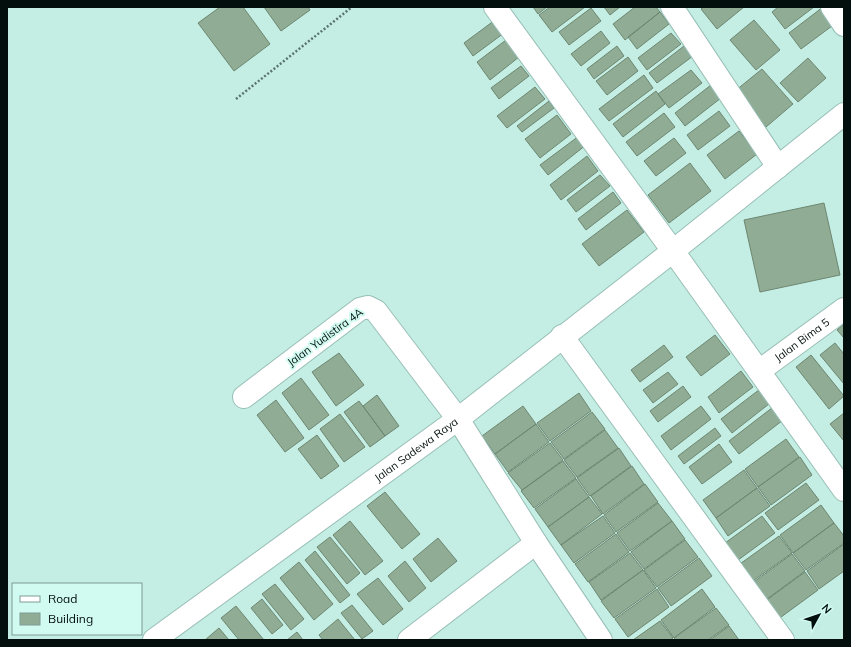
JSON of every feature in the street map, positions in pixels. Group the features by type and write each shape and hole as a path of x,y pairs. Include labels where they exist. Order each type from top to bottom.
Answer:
{"street":[{"path":"495,7 842,482"},
{"path":"672,7 778,167"},
{"path":"832,7 844,25"},
{"name":"Jalan Sadewa Raya","path":"154,640 458,418 673,251 844,114"},
{"name":"Jalan Yudistira 4A","path":"244,397 360,309 368,306 376,311 458,418"},
{"name":"Jalan Bima 5","path":"760,371 844,309"},
{"path":"562,336 783,640"},
{"path":"458,418 536,543 601,640"},
{"path":"409,640 536,543"}],"path":[{"path":"236,99 352,7"}],"building":[{"path":"220,7 243,7 270,44 234,71 198,23"},
{"path":"264,7 308,7 310,10 281,31"},
{"path":"533,7 547,7 538,14"},
{"path":"550,7 585,7 552,32 539,15"},
{"path":"604,7 620,7 610,15"},
{"path":"635,7 656,7 660,12 625,40 613,24"},
{"path":"704,7 744,7 717,29 701,9"},
{"path":"778,7 814,7 785,29 772,12"},
{"path":"823,7 836,23 801,49 789,33"},
{"path":"591,8 601,21 569,45 559,32"},
{"path":"660,12 669,24 637,49 628,37"},
{"path":"495,20 504,33 473,56 464,43"},
{"path":"754,20 780,50 756,70 730,40"},
{"path":"601,31 610,43 581,66 571,54"},
{"path":"671,33 681,44 647,70 638,58"},
{"path":"506,40 519,57 490,80 477,62"},
{"path":"617,46 624,56 594,79 587,69"},
{"path":"684,46 693,56 657,83 649,73"},
{"path":"628,57 638,71 607,95 596,81"},
{"path":"808,58 826,78 798,102 780,83"},
{"path":"521,66 529,76 499,99 491,88"},
{"path":"762,69 793,104 766,127 735,91"},
{"path":"691,70 702,83 669,108 658,94"},
{"path":"644,75 653,88 609,121 599,109"},
{"path":"711,85 721,98 685,126 675,113"},
{"path":"535,87 545,99 507,128 497,116"},
{"path":"656,91 665,104 623,137 613,124"},
{"path":"549,101 554,108 522,132 517,126"},
{"path":"719,111 730,126 698,150 687,135"},
{"path":"664,113 675,127 637,156 626,142"},
{"path":"557,115 571,134 540,158 525,139"},
{"path":"739,131 757,154 725,179 707,155"},
{"path":"579,136 586,145 548,175 540,165"},
{"path":"674,138 686,153 656,176 644,161"},
{"path":"587,156 598,171 561,200 550,185"},
{"path":"690,163 711,191 669,223 648,195"},
{"path":"600,175 610,186 576,212 567,200"},
{"path":"613,192 621,203 586,230 578,219"},
{"path":"824,203 840,275 760,292 744,220"},
{"path":"627,210 644,232 599,266 582,244"},
{"path":"844,324 844,338 837,330"},
{"path":"715,335 730,354 701,376 686,357"},
{"path":"835,343 844,354 844,384 820,355"},
{"path":"664,345 673,357 640,382 631,370"},
{"path":"339,353 364,385 336,406 312,372"},
{"path":"811,355 844,396 829,409 796,367"},
{"path":"741,371 753,387 719,413 708,397"},
{"path":"668,372 678,384 653,403 643,390"},
{"path":"301,378 329,415 309,430 282,393"},
{"path":"683,386 691,397 658,422 650,411"},
{"path":"764,386 774,400 732,433 721,419"},
{"path":"579,393 591,411 550,441 537,423"},
{"path":"377,395 399,426 385,436 363,406"},
{"path":"276,400 304,438 285,452 257,415"},
{"path":"359,401 385,436 370,447 344,412"},
{"path":"777,404 787,417 739,454 729,441"},
{"path":"523,406 536,424 495,454 482,436"},
{"path":"701,406 711,419 671,450 661,436"},
{"path":"592,412 605,429 564,459 551,442"},
{"path":"844,413 844,441 830,424"},
{"path":"340,414 365,447 344,462 320,429"},
{"path":"536,424 549,442 508,472 495,454"},
{"path":"715,428 721,436 684,464 678,456"},
{"path":"605,430 618,448 577,477 564,460"},
{"path":"317,435 339,466 321,479 298,449"},
{"path":"786,439 799,457 758,487 745,469"},
{"path":"550,443 563,460 522,490 508,473"},
{"path":"719,444 732,462 702,484 689,467"},
{"path":"619,448 631,466 590,496 577,478"},
{"path":"800,457 812,475 771,505 758,487"},
{"path":"563,461 576,478 534,508 521,491"},
{"path":"632,466 644,484 603,514 591,496"},
{"path":"744,470 757,488 716,518 703,500"},
{"path":"576,479 589,497 548,527 535,509"},
{"path":"806,483 819,500 778,530 765,513"},
{"path":"645,484 658,502 616,532 604,515"},
{"path":"757,488 770,506 728,536 716,518"},
{"path":"385,492 420,534 402,549 367,506"},
{"path":"589,497 602,514 561,545 548,527"},
{"path":"658,503 672,521 630,551 617,533"},
{"path":"821,505 834,523 793,553 780,535"},
{"path":"603,516 615,533 574,563 561,545"},
{"path":"762,516 775,533 734,563 721,546"},
{"path":"350,521 383,561 365,575 333,535"},
{"path":"672,521 685,539 644,569 631,552"},
{"path":"834,523 844,536 844,543 806,570 793,553"},
{"path":"616,534 629,552 588,582 575,564"},
{"path":"779,536 792,553 750,583 737,566"},
{"path":"330,537 360,573 347,584 317,547"},
{"path":"438,538 457,561 431,582 413,559"},
{"path":"685,540 698,557 657,587 644,570"},
{"path":"844,544 844,571 819,589 807,571"},
{"path":"315,551 350,595 340,603 305,560"},
{"path":"630,553 643,570 601,600 589,582"},
{"path":"792,554 805,571 763,602 751,584"},
{"path":"699,558 712,576 671,606 658,588"},
{"path":"405,561 426,588 409,602 388,576"},
{"path":"299,562 333,604 314,620 280,578"},
{"path":"643,570 656,588 614,618 601,601"},
{"path":"805,572 818,590 777,620 764,602"},
{"path":"378,578 403,609 383,625 357,594"},
{"path":"275,584 304,619 291,630 262,594"},
{"path":"657,589 669,607 628,637 615,619"},
{"path":"702,589 715,607 674,638 661,620"},
{"path":"262,599 283,625 272,634 251,608"},
{"path":"352,605 373,631 362,639 341,613"},
{"path":"236,606 264,640 239,640 221,618"},
{"path":"716,608 729,625 708,640 676,640 674,638"},
{"path":"338,619 355,640 323,640 319,635"},
{"path":"660,621 673,638 670,640 633,640"},
{"path":"729,626 739,640 710,640"},
{"path":"219,628 229,640 205,640"},
{"path":"297,632 303,640 287,640"}]}
